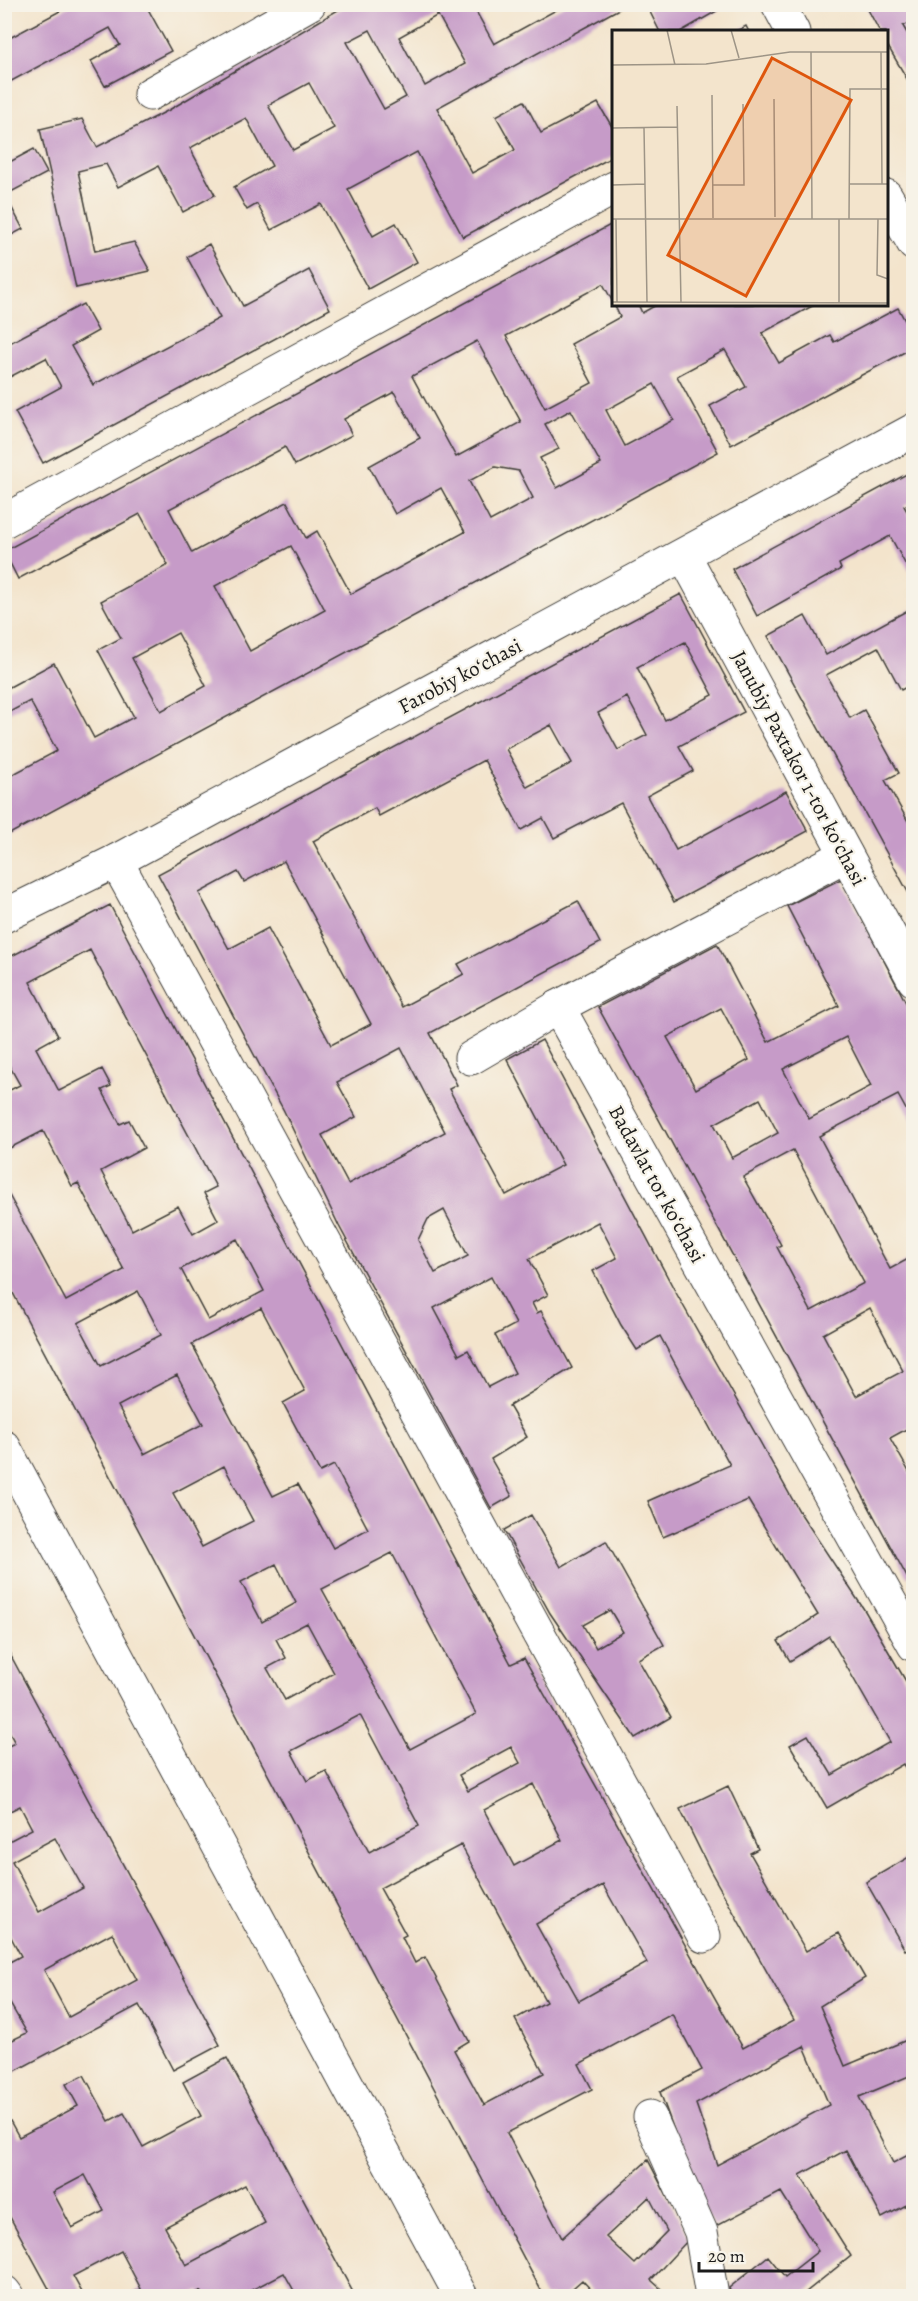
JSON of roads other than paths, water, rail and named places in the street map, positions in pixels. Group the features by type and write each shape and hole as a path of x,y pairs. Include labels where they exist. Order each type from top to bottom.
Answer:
{"street":[{"path":"150,94 309,4"},
{"path":"778,4 793,30"},
{"path":"4,520 612,189"},
{"path":"888,199 914,244"},
{"name":"Farobiy koʻchasi","path":"4,916 116,861 914,430"},
{"name":"Janubiy Paxtakor 1-tor koʻchasi","path":"684,555 914,980"},
{"path":"471,1058 558,1007 846,855"},
{"path":"116,861 704,1936"},
{"name":"Badavlat tor koʻchasi","path":"558,1007 914,1645"},
{"path":"4,1447 461,2296"},
{"path":"650,2117 701,2232 712,2296"},
{"path":"4,2292 7,2296"}]}
